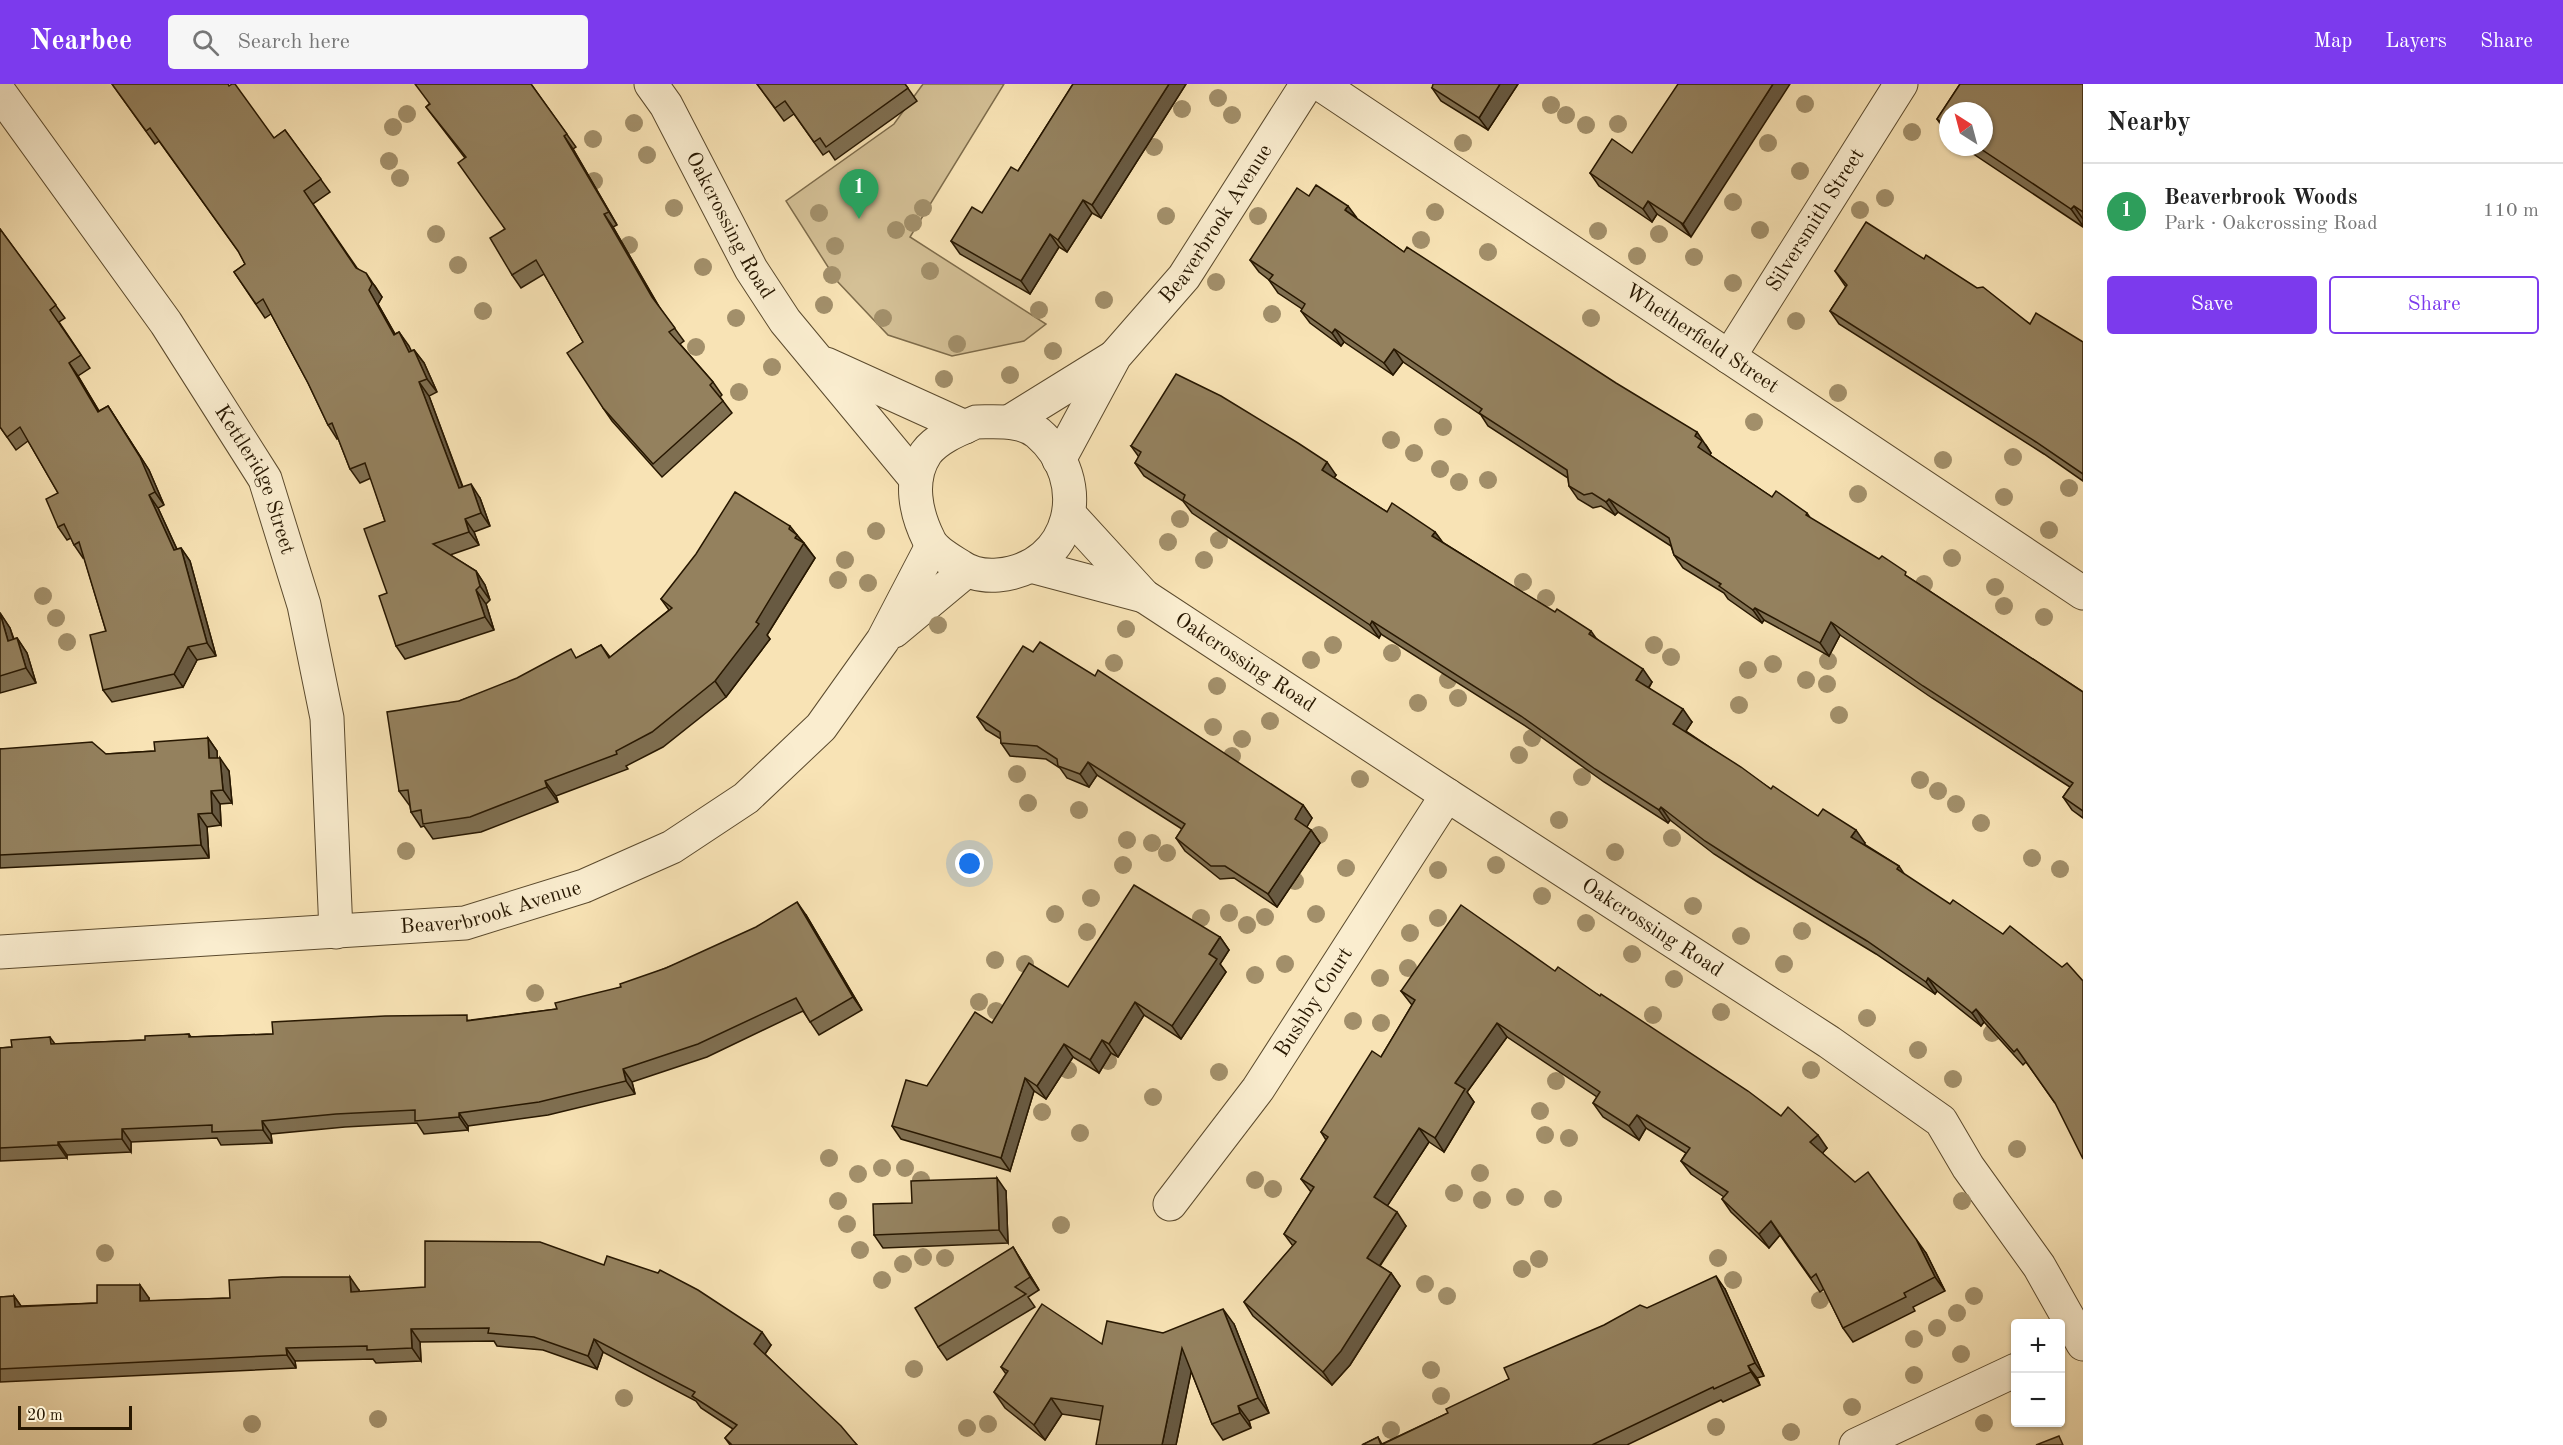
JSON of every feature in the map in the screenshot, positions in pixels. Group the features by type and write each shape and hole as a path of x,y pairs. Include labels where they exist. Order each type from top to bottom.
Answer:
{"street":[{"name":"Oakcrossing Road","path":"651,84 666,105 751,269 785,321 916,479"},
{"name":"Beaverbrook Avenue","path":"1059,460 1115,356 1184,277 1307,84"},
{"name":"Whetherfield Street","path":"1320,84 2083,592"},
{"name":"Silversmith Street","path":"1729,357 1901,84"},
{"name":"Kettleridge Street","path":"0,93 166,323 265,479 304,605 327,718 336,932"},
{"name":"Beaverbrook Avenue","path":"1009,422 1115,356"},
{"name":"Oakcrossing Road","path":"819,361 965,427"},
{"path":"976,422 1009,422 1037,432 1066,470 1071,491 1070,513 1062,535 1049,553 1031,566 1010,574 988,576 966,571 932,546 918,519 916,479 926,453 946,436 976,422"},
{"name":"Oakcrossing Road","path":"1070,513 1144,596 1447,795 1829,1041 1941,1121 1968,1167 2038,1266 2077,1343"},
{"name":"Beaverbrook Avenue","path":"0,952 465,923 584,886 672,847 746,798 821,728 883,640 932,546"},
{"name":"Oakcrossing Road","path":"1031,566 1144,596"},
{"name":"Beaverbrook Avenue","path":"883,640 966,571"},
{"name":"Bushby Court","path":"1170,1204 1258,1089 1447,795"},
{"path":"1856,1445 2011,1372"}],"shaded area":[{"path":"923,84 1004,84 910,237 1046,324 1024,341 952,356 888,335 837,281 786,201 894,124"}],"building":[{"path":"112,84 228,84 229,86 235,84 274,138 285,130 321,179 304,191 356,268 366,273 372,284 369,290 394,335 399,332 409,352 414,350 427,379 419,382 459,488 471,484 481,513 465,519 469,532 433,544 476,571 480,586 476,590 485,617 396,646 379,596 387,593 364,529 385,521 365,463 350,469 332,423 328,425 263,299 256,304 234,272 245,264 238,251 150,128 146,131"},
{"path":"415,84 531,84 567,134 564,136 609,212 604,214 652,297 675,328 669,332 713,382 710,385 723,401 653,464 603,408 567,353 583,342 536,260 512,275 490,238 505,229 458,163 466,157 426,107 430,104"},
{"path":"757,84 905,84 908,88 826,147 820,138 814,142 785,101 775,108"},
{"path":"1073,84 1169,84 1092,205 1083,200 1058,240 1050,234 1021,281 951,241 972,207 982,213 1011,167 1018,171"},
{"path":"1433,84 1500,84 1479,118 1432,88"},
{"path":"1678,84 1773,84 1683,224 1648,201 1643,209 1590,173 1612,139 1632,153"},
{"path":"1960,84 2083,84 2083,212 2074,206 2071,209 1992,156 1993,102 1948,102"},
{"path":"1316,185 1348,206 1345,210 1404,252 1407,247 1616,383 1697,432 1695,436 1702,441 1698,447 1772,497 1776,491 1807,513 1806,515 1879,559 1882,556 1906,572 1905,575 2083,692 2083,811 2063,797 2073,783 1923,686 1831,622 1820,643 1755,608 1753,610 1719,586 1721,584 1674,555 1669,538 1609,499 1606,502 1592,493 1584,495 1569,486 1567,470 1479,413 1482,409 1394,349 1384,363 1335,329 1332,333 1301,311 1305,304 1269,280 1273,275 1250,260 1297,188 1309,196"},
{"path":"1866,222 1924,259 1926,255 1977,288 1983,287 2030,324 2036,313 2083,342 2083,474 1830,311 1847,285 1835,271"},
{"path":"0,229 56,305 50,310 81,355 69,363 98,412 108,406 140,457 155,492 149,495 174,550 181,548 207,643 188,647 174,674 103,690 90,635 106,631 79,542 74,545 64,524 58,527 46,499 58,493 20,427 7,437 0,427"},
{"path":"1176,374 1221,396 1298,443 1327,462 1322,470 1387,512 1392,503 1435,532 1432,536 1555,612 1557,609 1591,631 1589,634 1643,669 1636,680 1683,709 1673,724 1771,789 1773,786 1818,816 1823,809 1856,830 1851,837 1899,866 1897,869 1950,904 1953,900 2003,934 2010,926 2062,967 2067,963 2083,981 2083,1159 2055,1103 2017,1049 2014,1052 1976,1009 1972,1013 1928,978 1926,982 1867,941 1747,868 1705,841 1661,807 1659,810 1595,769 1521,716 1372,621 1370,625 1183,500 1185,495 1135,463 1141,452 1131,446"},
{"path":"735,492 790,526 789,529 797,535 795,538 804,543 756,622 759,624 715,681 652,732 616,751 617,754 545,781 547,787 470,817 423,824 421,810 411,812 408,790 399,791 387,712 459,701 517,678 571,649 576,658 601,645 609,658 672,608 661,599 696,554"},
{"path":"0,613 8,641 17,638 26,668 0,676"},
{"path":"1040,642 1095,676 1098,670 1303,805 1295,819 1311,830 1268,894 1225,866 1211,866 1176,838 1185,824 1088,762 1080,774 1058,766 1057,759 1037,746 1001,743 1000,732 977,717 1023,646 1033,652"},
{"path":"208,738 209,758 220,758 223,790 211,791 212,813 198,814 201,845 0,855 0,749 92,742 106,754 155,751 154,742"},
{"path":"1134,885 1220,937 1209,954 1217,959 1172,1026 1135,1002 1109,1044 1102,1040 1090,1060 1064,1044 1037,1086 1025,1078 1001,1158 892,1126 906,1080 927,1086 975,1012 992,1023 1029,963 1068,987"},
{"path":"797,902 853,997 810,1022 796,998 698,1044 623,1069 626,1081 539,1102 459,1113 459,1117 415,1121 415,1110 336,1114 262,1121 263,1130 212,1132 212,1125 122,1129 122,1139 0,1148 0,1048 12,1047 11,1040 50,1037 51,1044 145,1040 145,1036 189,1034 189,1037 273,1034 272,1022 385,1016 467,1015 467,1021 557,1009 555,1003 621,987 620,984 666,968 756,927"},
{"path":"1461,905 1555,971 1558,967 1600,996 1601,994 1748,1091 1781,1116 1788,1107 1818,1135 1810,1142 1855,1182 1868,1172 1916,1239 1935,1277 1904,1293 1906,1297 1843,1328 1816,1274 1811,1278 1771,1221 1759,1234 1722,1199 1728,1192 1681,1161 1690,1148 1637,1115 1629,1126 1593,1103 1600,1092 1497,1023 1455,1083 1465,1089 1435,1138 1419,1128 1374,1197 1397,1212 1367,1258 1391,1273 1341,1351 1323,1372 1244,1302 1296,1242 1284,1234 1314,1187 1301,1179 1328,1137 1321,1132 1372,1051 1381,1057 1415,1000 1401,991"},
{"path":"997,1178 999,1230 874,1235 873,1204 912,1203 911,1181"},
{"path":"425,1241 540,1242 604,1265 607,1256 658,1273 660,1270 698,1290 762,1332 754,1344 841,1426 857,1445 732,1445 725,1438 737,1425 692,1396 695,1392 594,1339 588,1356 534,1337 488,1333 489,1328 411,1329 412,1348 367,1350 367,1346 286,1348 287,1355 0,1369 0,1297 14,1296 15,1307 97,1303 97,1285 140,1285 140,1301 230,1298 229,1280 282,1277 350,1277 351,1292 425,1287"},
{"path":"1013,1247 1030,1277 1015,1287 1026,1294 938,1347 915,1308"},
{"path":"1716,1276 1755,1363 1748,1366 1751,1372 1714,1389 1713,1387 1592,1445 1381,1445 1448,1413 1446,1409 1509,1379 1504,1368 1604,1325 1640,1305 1647,1308"},
{"path":"1042,1304 1102,1344 1107,1321 1163,1333 1223,1309 1258,1398 1238,1406 1240,1413 1212,1424 1182,1348 1162,1445 1096,1445 1103,1406 1051,1398 1034,1425 994,1392 1008,1371 1001,1367"},
{"path":"2059,1436 2063,1445 2036,1445"},
{"path":"1378,1437 1381,1445 1362,1445"}],"place":[{"name":"Beaverbrook Woods","path":"859,219"}]}
